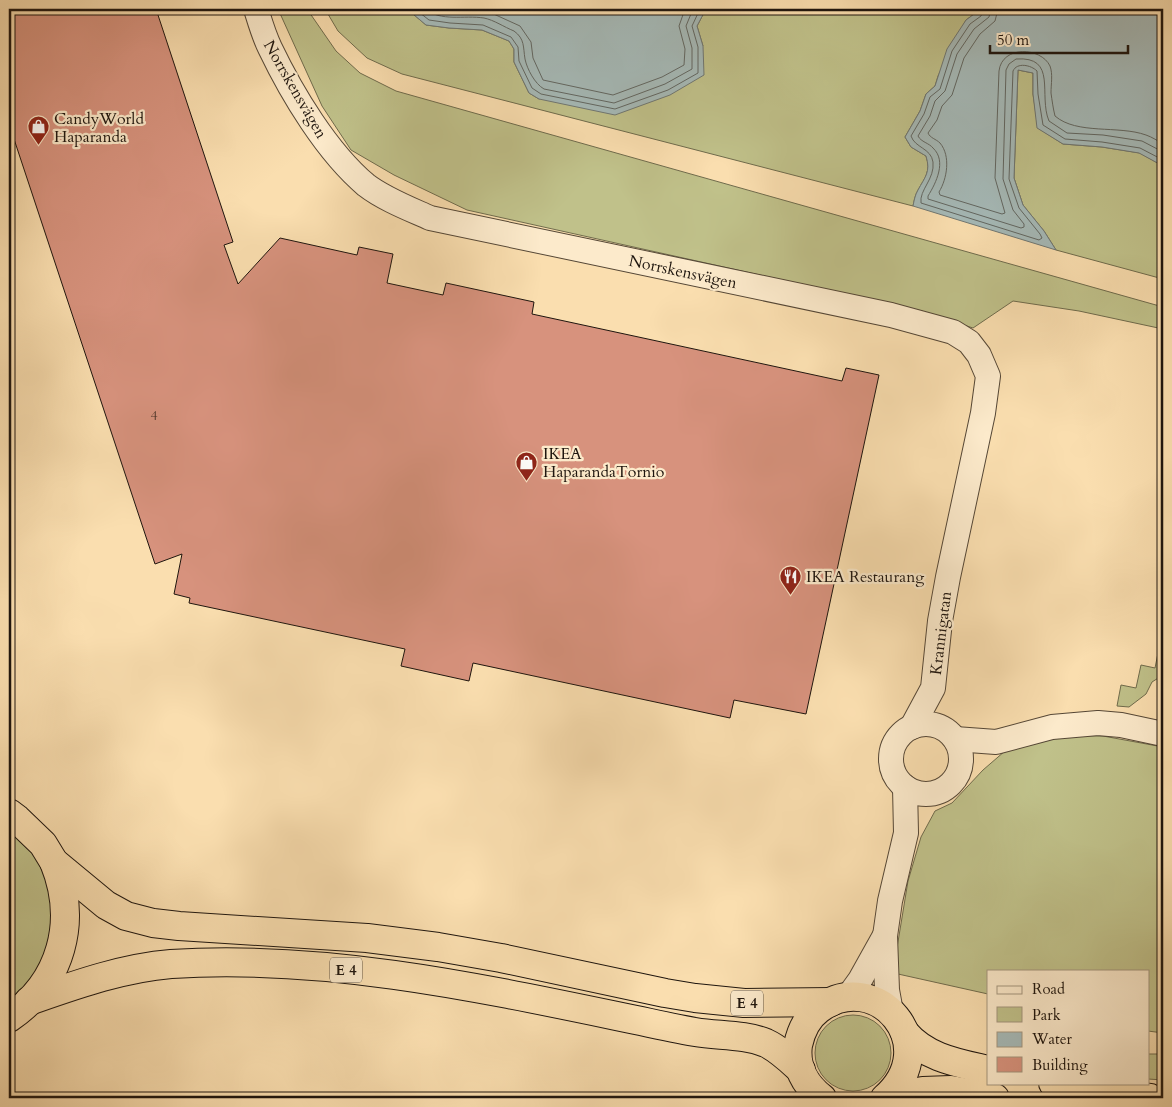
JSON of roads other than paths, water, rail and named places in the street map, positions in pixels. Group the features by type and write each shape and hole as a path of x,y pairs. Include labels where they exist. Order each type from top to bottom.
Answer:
{"highway":[{"name":"E 4","path":"9,813 35,836 49,852 61,882 66,914 64,936 51,971 43,985 19,1010"},
{"name":"E 4","path":"54,862 106,905 126,916 153,923 367,938 438,947 695,998 744,1003 868,999 881,1005 915,1043 936,1056 987,1070"},
{"name":"E 4","path":"19,1010 83,982 170,964 242,963 313,966 413,977 476,987 696,1032 750,1038 773,1047 801,1070"},
{"name":"E 4","path":"822,1098 810,1088 801,1070 798,1051 802,1032 812,1016 839,1000"},
{"path":"886,1098 900,1083 906,1069 909,1049 898,1022"},
{"path":"1058,1084 1106,1093 1150,1098"},
{"path":"886,1098 923,1091 952,1090 995,1098"}],"street":[{"name":"Norrskensvägen","path":"256,9 270,48 316,130 367,185 397,203 430,218 891,315 953,332 969,342 979,355 988,376 983,413 948,577"},
{"name":"Krannigatan","path":"912,727 933,688 940,622 948,577"},
{"name":"Krannigatan","path":"933,688 949,733"},
{"path":"960,770 996,742 1052,727 1098,723 1121,724 1163,734"},
{"path":"949,733 961,754 960,770 956,779 950,786 933,794 913,792 905,787 893,771 892,753 899,737 912,727 923,724 949,733 996,742"},
{"path":"898,1022 887,990 885,936 890,901 906,833 905,787"},
{"path":"906,833 923,804 933,794"},
{"path":"839,1000 860,980 885,936"},
{"path":"801,1070 805,1098"}],"water":[{"path":"407,9 706,9 697,26 703,46 704,75 670,95 615,115 539,99 529,93 514,62 514,49 509,41 482,30 426,25"},
{"path":"981,9 1163,9 1163,166 1139,153 1102,147 1063,144 1037,128 1033,94 1033,73 1018,70 1014,178 1023,205 1044,231 1056,250 913,206 928,166 926,156 911,147 905,137 920,111 926,94 935,86 947,49 966,20"}],"place":[{"name":"CandyWorld Haparanda","path":"38,146"},
{"name":"IKEA HaparandaTornio","path":"527,481"},
{"name":"IKEA Restaurang","path":"790,595"}]}
